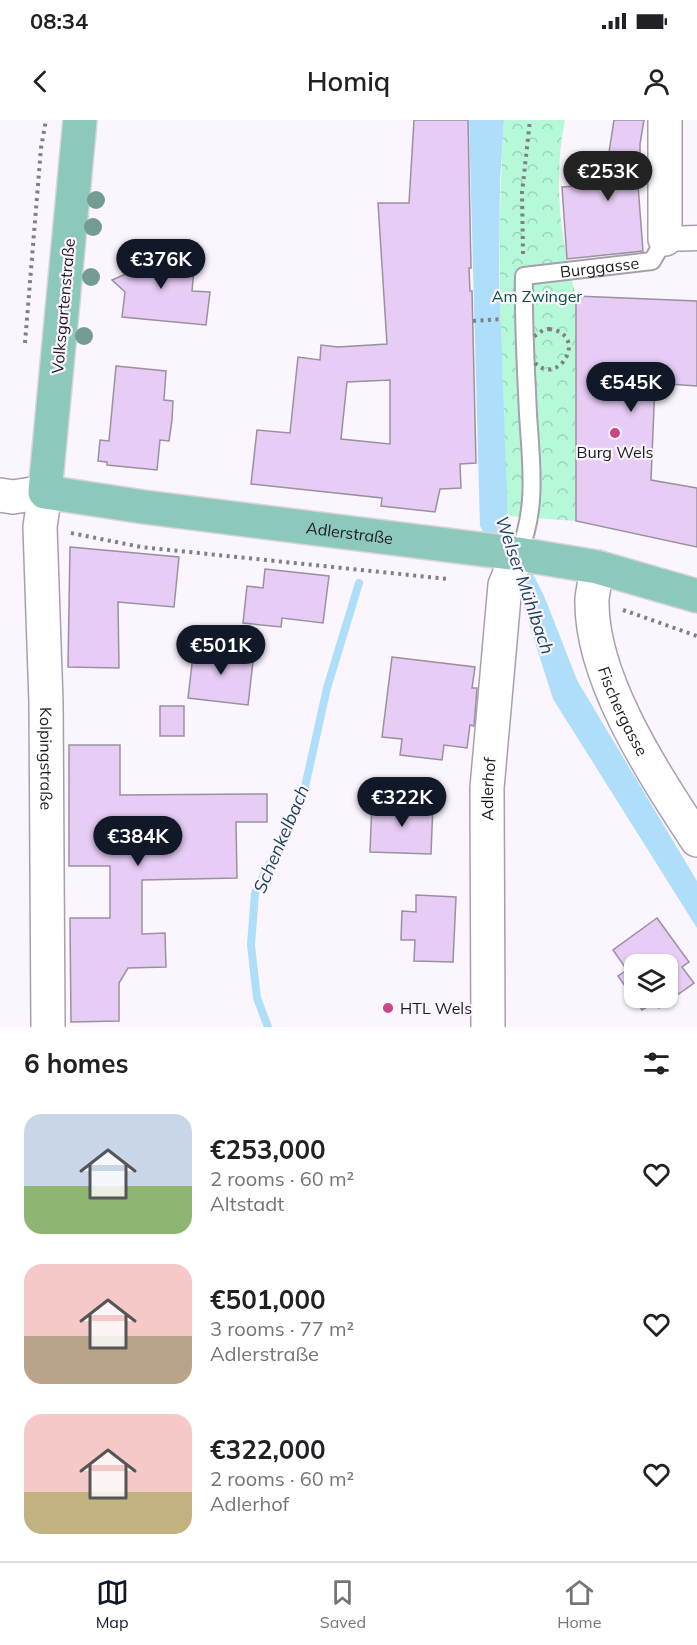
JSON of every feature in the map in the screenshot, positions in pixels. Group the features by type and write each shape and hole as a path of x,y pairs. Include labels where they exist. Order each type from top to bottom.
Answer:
{"main road":[{"name":"Volksgartenstraße","path":"45,492 80,120"},
{"name":"Adlerstraße","path":"45,492 380,538 516,549 597,567 697,596"}],"street":[{"path":"665,120 665,239 697,238"},
{"name":"Adlerstraße","path":"0,495 13,496 45,492"},
{"name":"Kolpingstraße","path":"45,492 40,527 46,703 48,1027"},
{"name":"Adlerhof","path":"488,1027 487,788 506,585 516,549"},
{"name":"Fischergasse","path":"597,567 592,599 598,648 612,693 660,783 697,840"}],"lane":[{"name":"Burggasse","path":"524,276 652,261 665,239"},
{"path":"516,549 532,494 523,317 524,276"}],"path":[{"path":"25,346 41,148 46,120"},
{"path":"524,276 522,193 530,120"},
{"path":"473,321 523,317"},
{"path":"40,527 141,547 459,580"}],"green space":[{"name":"Am Zwinger","path":"504,120 565,120 559,164 559,186 562,231 576,296 576,521 507,516 500,269"}],"water":[{"name":"Welser Mühlbach","path":"469,120 504,120 500,182 499,276 508,524 545,598 577,680 697,881 697,928 553,699 521,598 480,526"}],"building":[{"path":"414,120 468,120 471,268 469,268 470,291 472,291 476,463 460,464 461,488 440,489 435,512 381,506 382,498 251,484 257,430 290,433 298,357 320,360 321,345 338,347 387,344 378,203 409,203","holes":["390,380 390,444 341,439 347,382"]},
{"path":"614,120 644,120 640,144 640,173 637,172 643,251 567,259 562,187 604,184"},
{"path":"129,249 181,255 179,268 194,269 192,291 210,292 206,325 122,317 125,292 112,280 126,274"},
{"name":"Burg Wels","path":"576,296 697,301 697,386 655,383 651,480 697,488 697,547 576,521"},
{"path":"116,366 166,371 164,400 173,401 172,420 169,441 160,440 157,470 107,465 107,462 98,461 100,440 109,441"},
{"path":"70,547 179,557 174,607 118,602 119,668 68,667"},
{"path":"265,569 329,576 323,623 282,618 281,627 243,623 247,586 263,588"},
{"path":"194,647 254,653 248,705 188,698"},
{"path":"392,657 475,667 472,688 477,688 474,726 470,725 467,748 444,745 442,760 400,755 402,739 382,737"},
{"path":"160,706 184,706 184,736 160,736"},
{"path":"69,745 120,745 120,795 267,794 267,822 236,822 237,878 142,880 142,934 165,933 166,967 128,968 119,983 119,1021 71,1022 70,918 110,918 110,866 69,866"},
{"path":"372,802 433,804 431,854 370,852"},
{"path":"416,895 456,897 453,962 414,961 415,940 401,940 402,911 416,912"},
{"path":"657,918 689,962 682,967 694,983 678,994 678,954 624,954 624,966 613,950"},
{"path":"624,972 624,984 618,976"}],"waterway":[{"name":"Schenkelbach","path":"268,1027 257,998 251,945 255,893 303,796 327,688 359,583"}],"place":[{"name":"Burg Wels","path":"615,433"},
{"name":"HTL Wels","path":"388,1008"}]}
